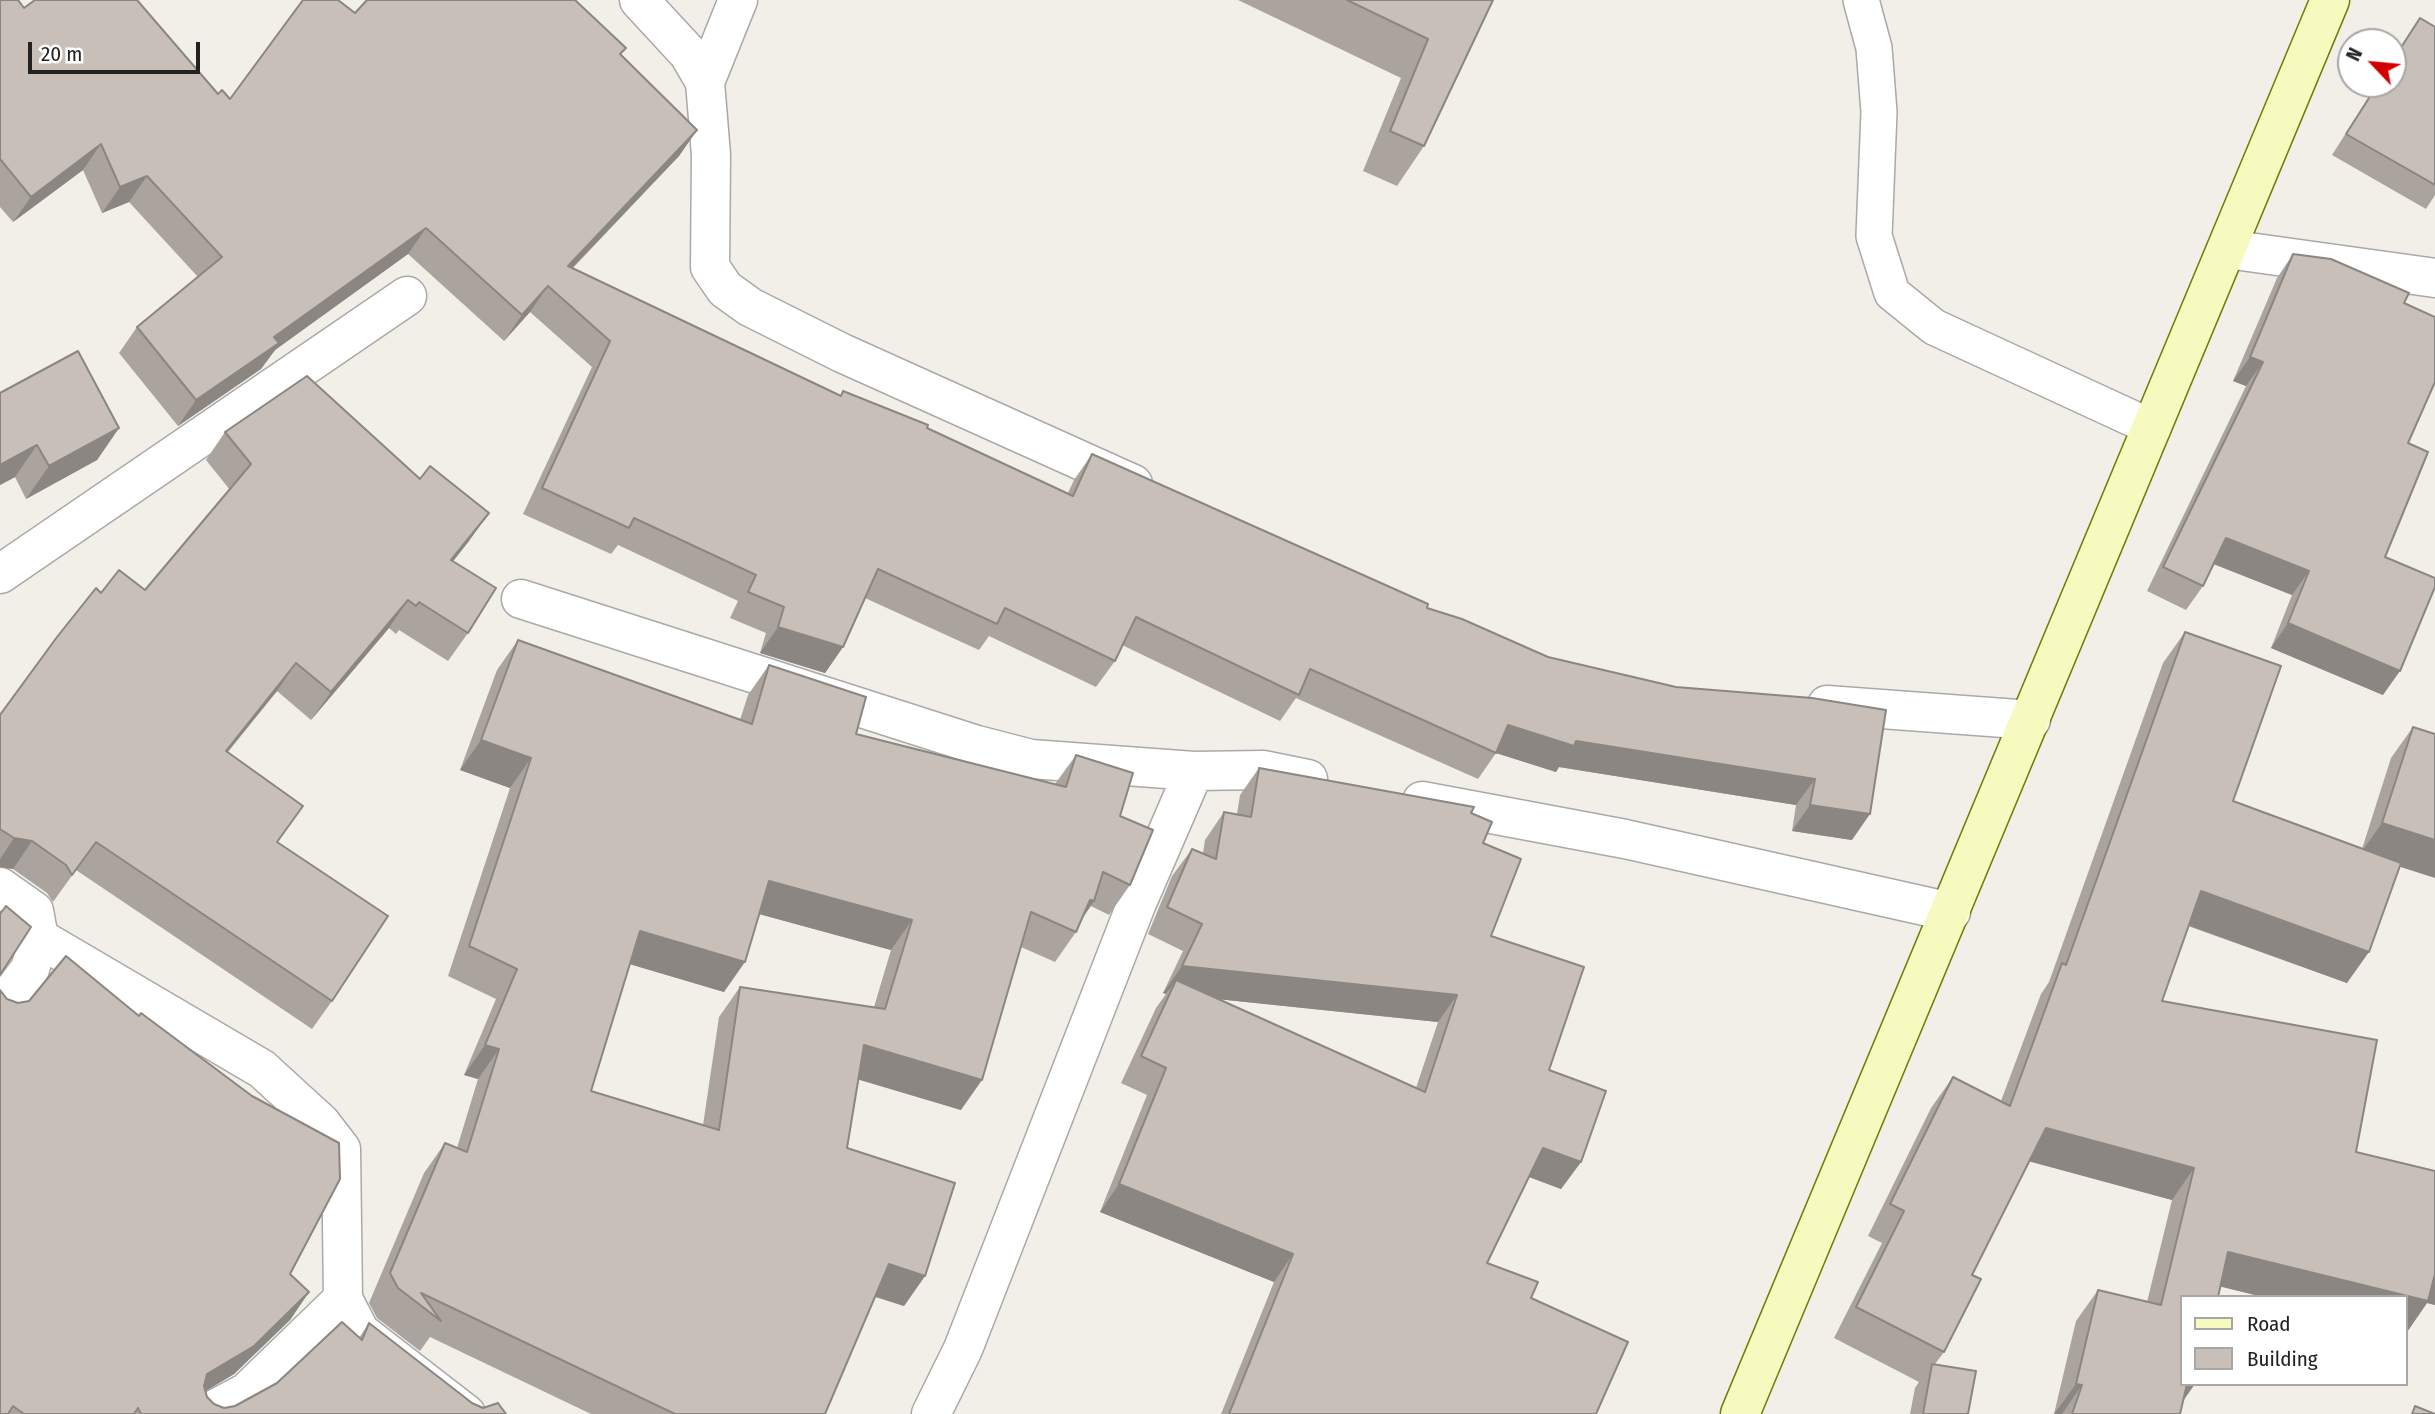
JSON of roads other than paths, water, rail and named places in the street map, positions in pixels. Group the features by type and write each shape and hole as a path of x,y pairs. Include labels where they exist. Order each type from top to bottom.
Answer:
{"main road":[{"path":"1740,1414 2330,0"}],"street":[{"path":"639,0 688,52 705,82 711,155 710,267 725,289 750,307 842,353 1168,499"},
{"path":"705,82 738,0"},
{"path":"2227,249 2435,278"},
{"path":"0,574 407,296"},
{"path":"521,599 988,748 1031,759 1194,771 1264,770 1345,786"},
{"path":"1785,701 2031,720"},
{"path":"930,1414 963,1349 1136,905 1194,771"},
{"path":"1386,794 1625,839 1951,912"},
{"path":"0,887 34,911 39,938 30,969 0,1009"},
{"path":"39,938 262,1069 321,1123 341,1149 343,1299 360,1332 466,1414"},
{"path":"206,1414 247,1392 343,1299"}],"lane":[{"path":"1861,0 1874,48 1879,112 1874,236 1892,293 1934,327 2153,428"}]}
